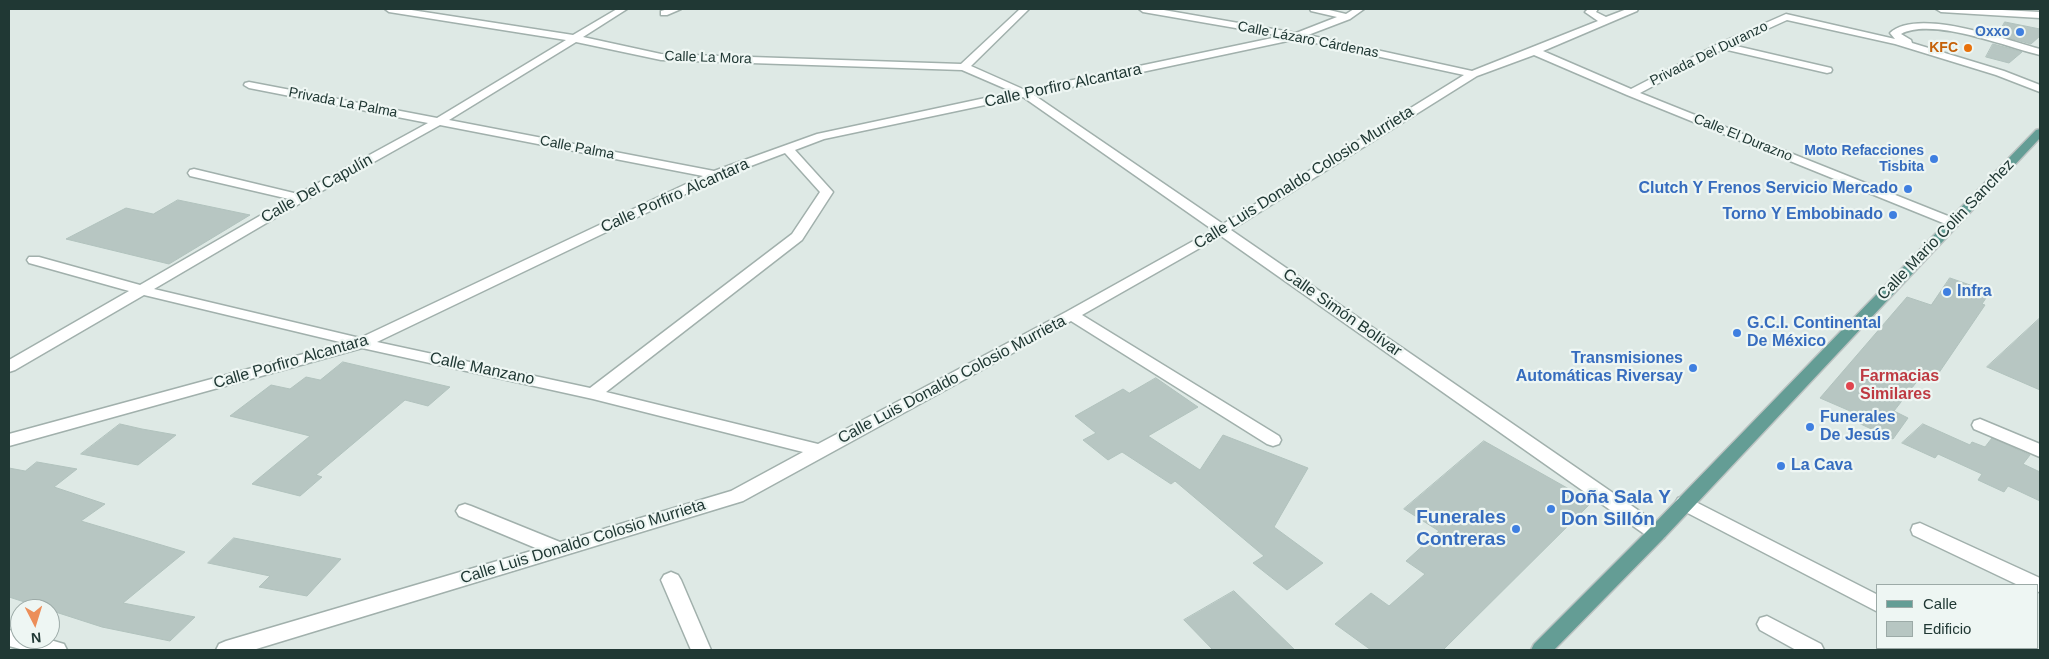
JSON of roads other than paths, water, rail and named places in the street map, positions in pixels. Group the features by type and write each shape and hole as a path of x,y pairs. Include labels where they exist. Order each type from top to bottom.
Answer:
{"main road":[{"name":"Calle Mario Colin Sanchez","path":"1541,650 1657,533 2040,132"}],"street":[{"name":"Calle La Mora","path":"389,9 573,38 661,57 964,67 1026,94"},
{"name":"Calle Del Capulín","path":"9,367 300,198 438,122 623,9"},
{"path":"664,14 676,9"},
{"path":"964,67 1025,9"},
{"name":"Calle Lázaro Cárdenas","path":"1142,9 1297,36 1473,74"},
{"path":"1314,9 1347,17"},
{"name":"Calle Porfiro Alcantara","path":"9,440 362,343 715,175 821,136 1297,36 1347,17 1360,9"},
{"name":"Calle Luis Donaldo Colosio Murrieta","path":"226,650 737,496 1071,315 1223,230 1473,74 1534,51 1599,15 1634,9"},
{"path":"1941,9 2040,15"},
{"name":"Privada Del Duranzo","path":"1631,93 1722,46 1786,17 1897,42 2018,80"},
{"path":"1994,65 1914,44 1900,38 1895,33 1908,26 1929,25 2040,52"},
{"path":"2040,58 1938,31 1916,30 1909,36 1911,39 1985,60 2018,80 2040,89"},
{"path":"1722,46 1827,70"},
{"name":"Calle El Durazno","path":"1534,51 1631,93 1953,223"},
{"name":"Privada La Palma","path":"248,85 438,122"},
{"name":"Calle Simón Bolívar","path":"1026,94 1657,533"},
{"name":"Calle Palma","path":"438,122 715,175"},
{"path":"593,394 798,237 827,192 786,148"},
{"path":"194,173 300,198"},
{"name":"Calle Manzano","path":"34,260 142,290 362,343 593,394 821,451"},
{"path":"1071,315 1274,440"},
{"path":"1980,425 2040,451"},
{"path":"1684,503 1876,603"},
{"path":"465,511 560,550"},
{"path":"1920,530 2034,584"},
{"path":"671,580 701,650"},
{"path":"1766,624 1814,650"},
{"path":"9,638 57,650"}],"place":[{"name":"Oxxo","path":"2020,32"},
{"name":"KFC","path":"1968,48"},
{"name":"Moto Refacciones Tisbita","path":"1934,159"},
{"name":"Clutch Y Frenos Servicio Mercado","path":"1908,189"},
{"name":"Torno Y Embobinado","path":"1893,215"},
{"name":"Infra","path":"1947,292"},
{"name":"G.C.I. Continental De México","path":"1737,333"},
{"name":"Transmisiones Automáticas Riversay","path":"1693,368"},
{"name":"Farmacias Similares","path":"1850,386"},
{"name":"Funerales De Jesús","path":"1810,427"},
{"name":"La Cava","path":"1781,466"},
{"name":"Doña Sala Y Don Sillón","path":"1551,509"},
{"name":"Funerales Contreras","path":"1516,529"}]}
